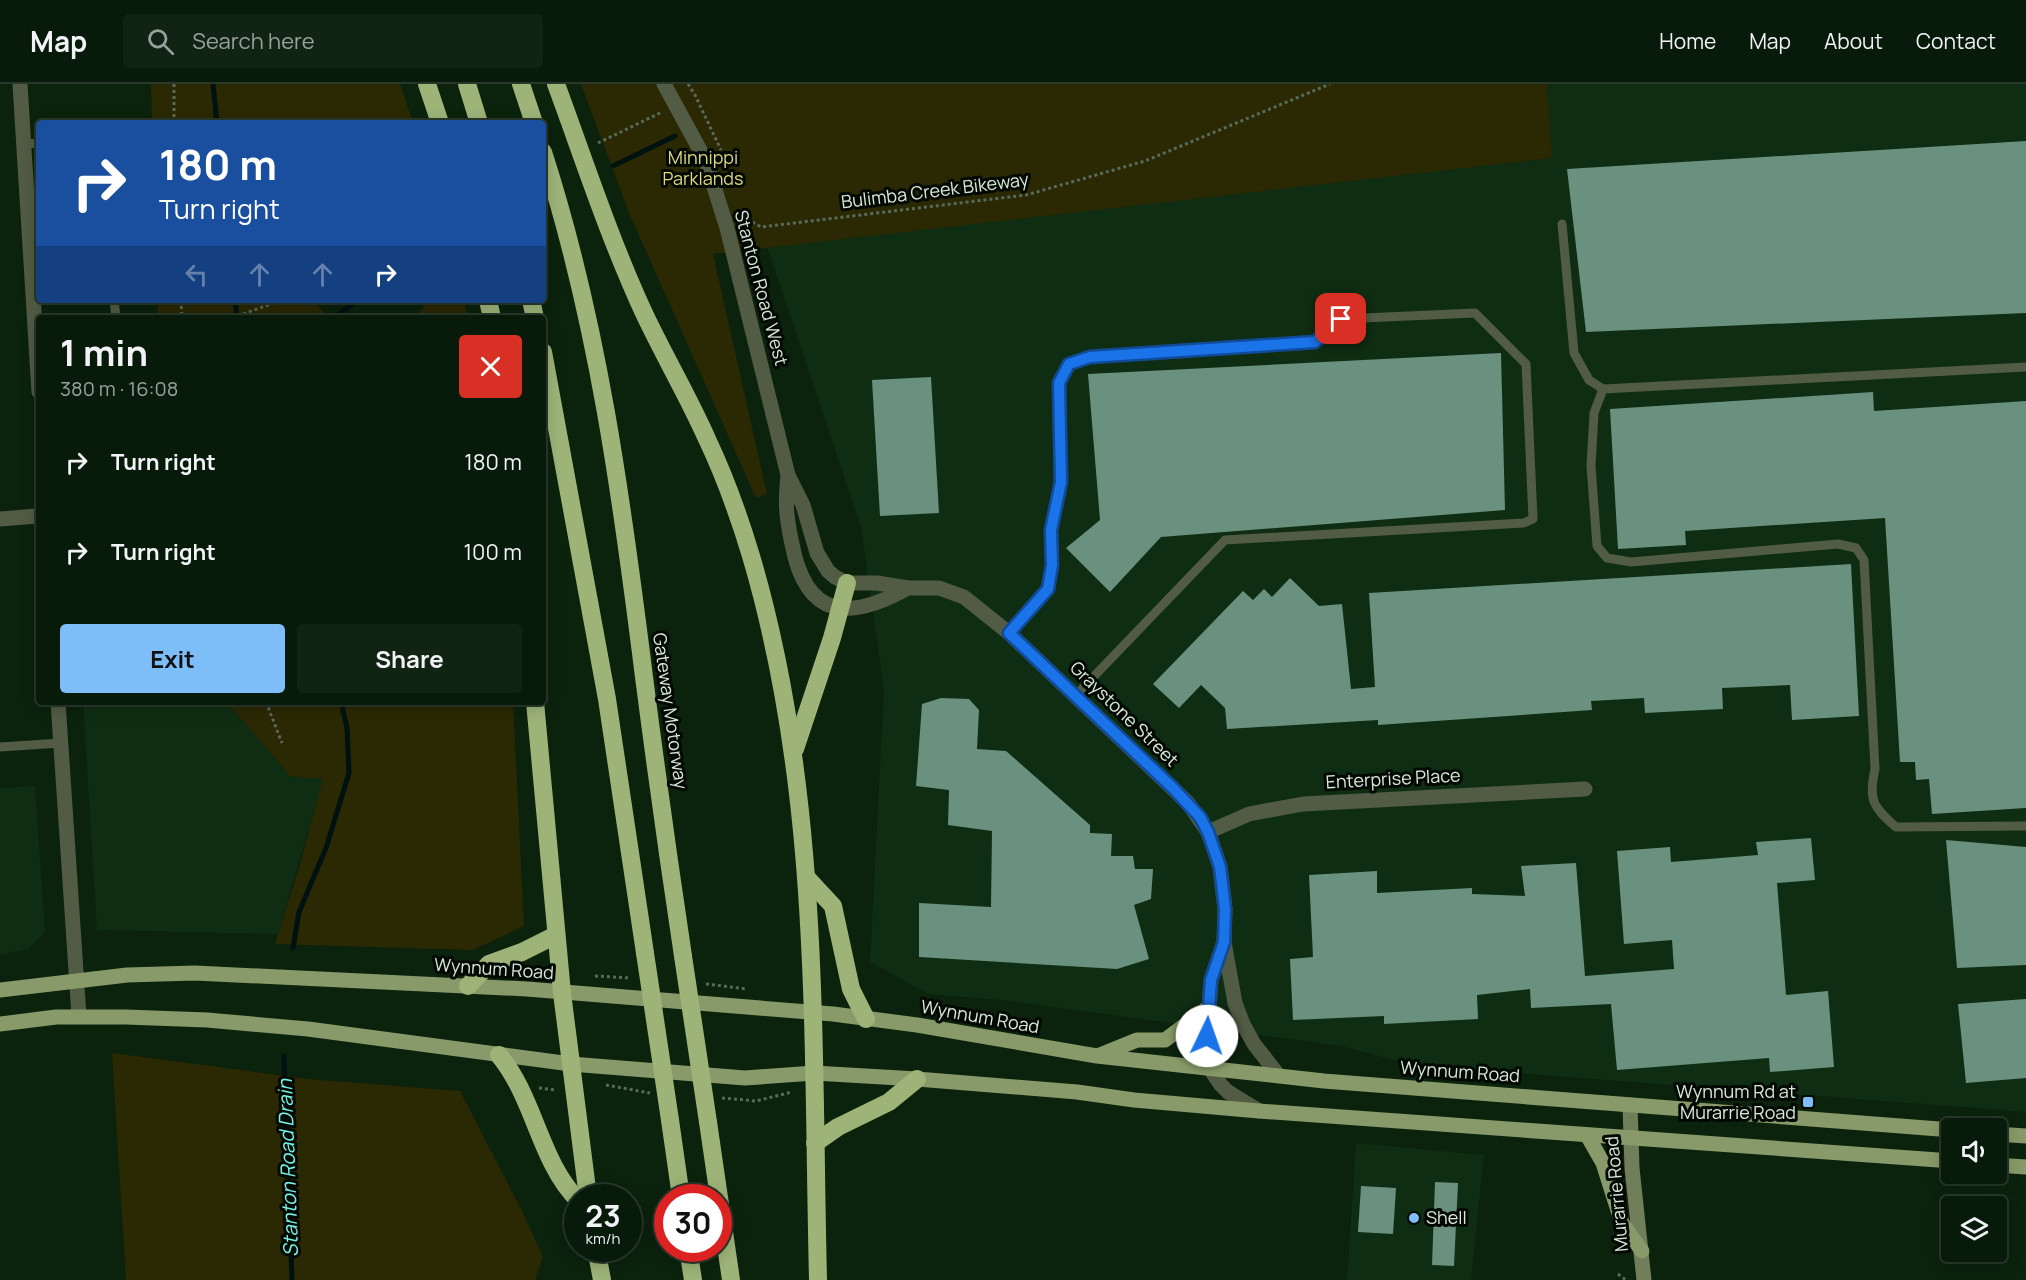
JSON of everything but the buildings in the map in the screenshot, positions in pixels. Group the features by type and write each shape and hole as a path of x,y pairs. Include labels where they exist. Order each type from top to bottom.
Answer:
{"highway":[{"path":"427,84 439,120"},
{"path":"467,84 479,120"},
{"path":"521,84 533,120"},
{"path":"556,84 621,261 662,350 706,436 737,513 764,602 794,751 807,878 818,1280"},
{"name":"Gateway Motorway","path":"546,163 574,267 613,447 629,550 683,956 731,1280"},
{"path":"546,367 607,699 679,1184"},
{"path":"794,751 847,583"},
{"path":"535,705 562,993 586,1184"},
{"path":"807,878 833,906 851,989 866,1019"},
{"path":"468,986 489,964 522,952 556,935"},
{"path":"499,1055 519,1083 564,1187"},
{"path":"815,1143 838,1127 889,1102 917,1079"},
{"path":"599,1262 602,1280"},
{"path":"690,1262 693,1280"}],"main road":[{"name":"Wynnum Road","path":"0,990 144,974 195,973 468,986 812,1012 1097,1056 1279,1076 1941,1130"},
{"path":"1097,1056 1137,1040 1165,1040 1209,1007"},
{"path":"0,1024 56,1017 126,1017 265,1024 571,1064 745,1078 814,1073 917,1079 1077,1092 1134,1100 1258,1111 1941,1160"},
{"path":"1587,1135 1603,1163 1622,1223 1642,1251"},
{"path":"2007,1135 2026,1136"},
{"path":"2007,1166 2026,1167"}],"street":[{"path":"20,84 31,143 36,299"},
{"name":"Stanton Road West","path":"664,84 706,161 727,228 788,475 803,505 822,563 835,577 847,583"},
{"name":"Stanton Road West","path":"788,475 784,509 798,572 817,599 841,608"},
{"path":"0,519 36,516"},
{"name":"Graystone Street","path":"847,583 939,588 952,591 980,608 1076,695 1188,803 1208,832 1224,887 1224,942 1235,1003 1254,1044 1279,1076"},
{"name":"Graystone Street","path":"841,608 882,603 908,588"},
{"path":"58,705 79,1017"},
{"name":"Enterprise Place","path":"1208,832 1249,814 1303,804 1585,789"},
{"name":"Graystone Street","path":"1210,1069 1207,1039 1211,980 1224,942"},
{"path":"1210,1069 1228,1092 1258,1111"},
{"name":"Murarrie Road","path":"1630,1105 1644,1280"}],"lane":[{"path":"1562,224 1574,353 1589,380 1604,389 2026,366"},
{"path":"1009,633 1048,589 1052,565 1051,530 1061,482 1059,383 1069,364 1090,357 1315,342 1341,319 1475,313 1527,364 1533,519 1524,523 1225,540 1076,695"},
{"path":"1604,389 1594,413 1591,466 1597,546 1607,558 1632,562 1838,544 1856,548 1864,560 1875,769 1871,787 1877,810 1896,827 2026,826"},
{"path":"0,747 61,744"}],"path":[{"path":"174,84 174,120"},
{"path":"688,84 696,95 724,160"},
{"name":"Bulimba Creek Bikeway","path":"739,206 743,218 761,227 1026,195 1145,161 1330,84"},
{"path":"598,143 696,95"},
{"path":"240,315 274,303"},
{"path":"267,705 282,743"},
{"path":"534,1088 558,1090"},
{"path":"1618,1274 1626,1280"}],"shaded area":[{"path":"1547,84 2026,84 2026,1112 1411,1065 1341,1046 1001,1000 928,994 870,962 884,690 861,527 767,246 1551,158"},
{"path":"83,705 230,705 290,776 324,778 278,934 97,930"},
{"path":"35,786 45,931 29,949 0,955 0,788"},
{"name":"Shell","path":"1356,1143 1484,1155 1471,1280 1347,1280"}],"green space":[{"path":"151,84 400,84 412,120 152,120"},
{"name":"Minnippi Parklands","path":"581,84 1547,84 1552,158 713,254 767,494 756,498 629,213"},
{"path":"158,303 315,303 326,315 158,315"},
{"path":"428,303 465,303 467,315 418,315"},
{"path":"230,705 513,705 524,926 473,950 275,944 323,779 290,776"},
{"path":"112,1053 308,1079 460,1091 543,1257 535,1280 126,1280"}],"waterway":[{"name":"Stanton Road Drain","path":"213,84 217,120"},
{"path":"613,166 675,136"},
{"name":"Stanton Road Drain","path":"235,303 237,315"},
{"name":"Stanton Road Drain","path":"338,315 354,303"},
{"name":"Stanton Road Drain","path":"293,948 299,912 326,848 349,773 347,728 342,705"},
{"name":"Stanton Road Drain","path":"284,1056 292,1280"}],"place":[{"name":"Wynnum Rd at Murarrie Road","path":"1808,1102"},
{"name":"Shell","path":"1414,1218"}],"route":[{"path":"1207,1036 1211,980 1224,942 1225,909 1220,867 1208,832 1200,817 1188,803 1009,633 1048,589 1052,565 1051,530 1061,482 1059,383 1069,364 1090,357 1315,342 1341,319"}]}
